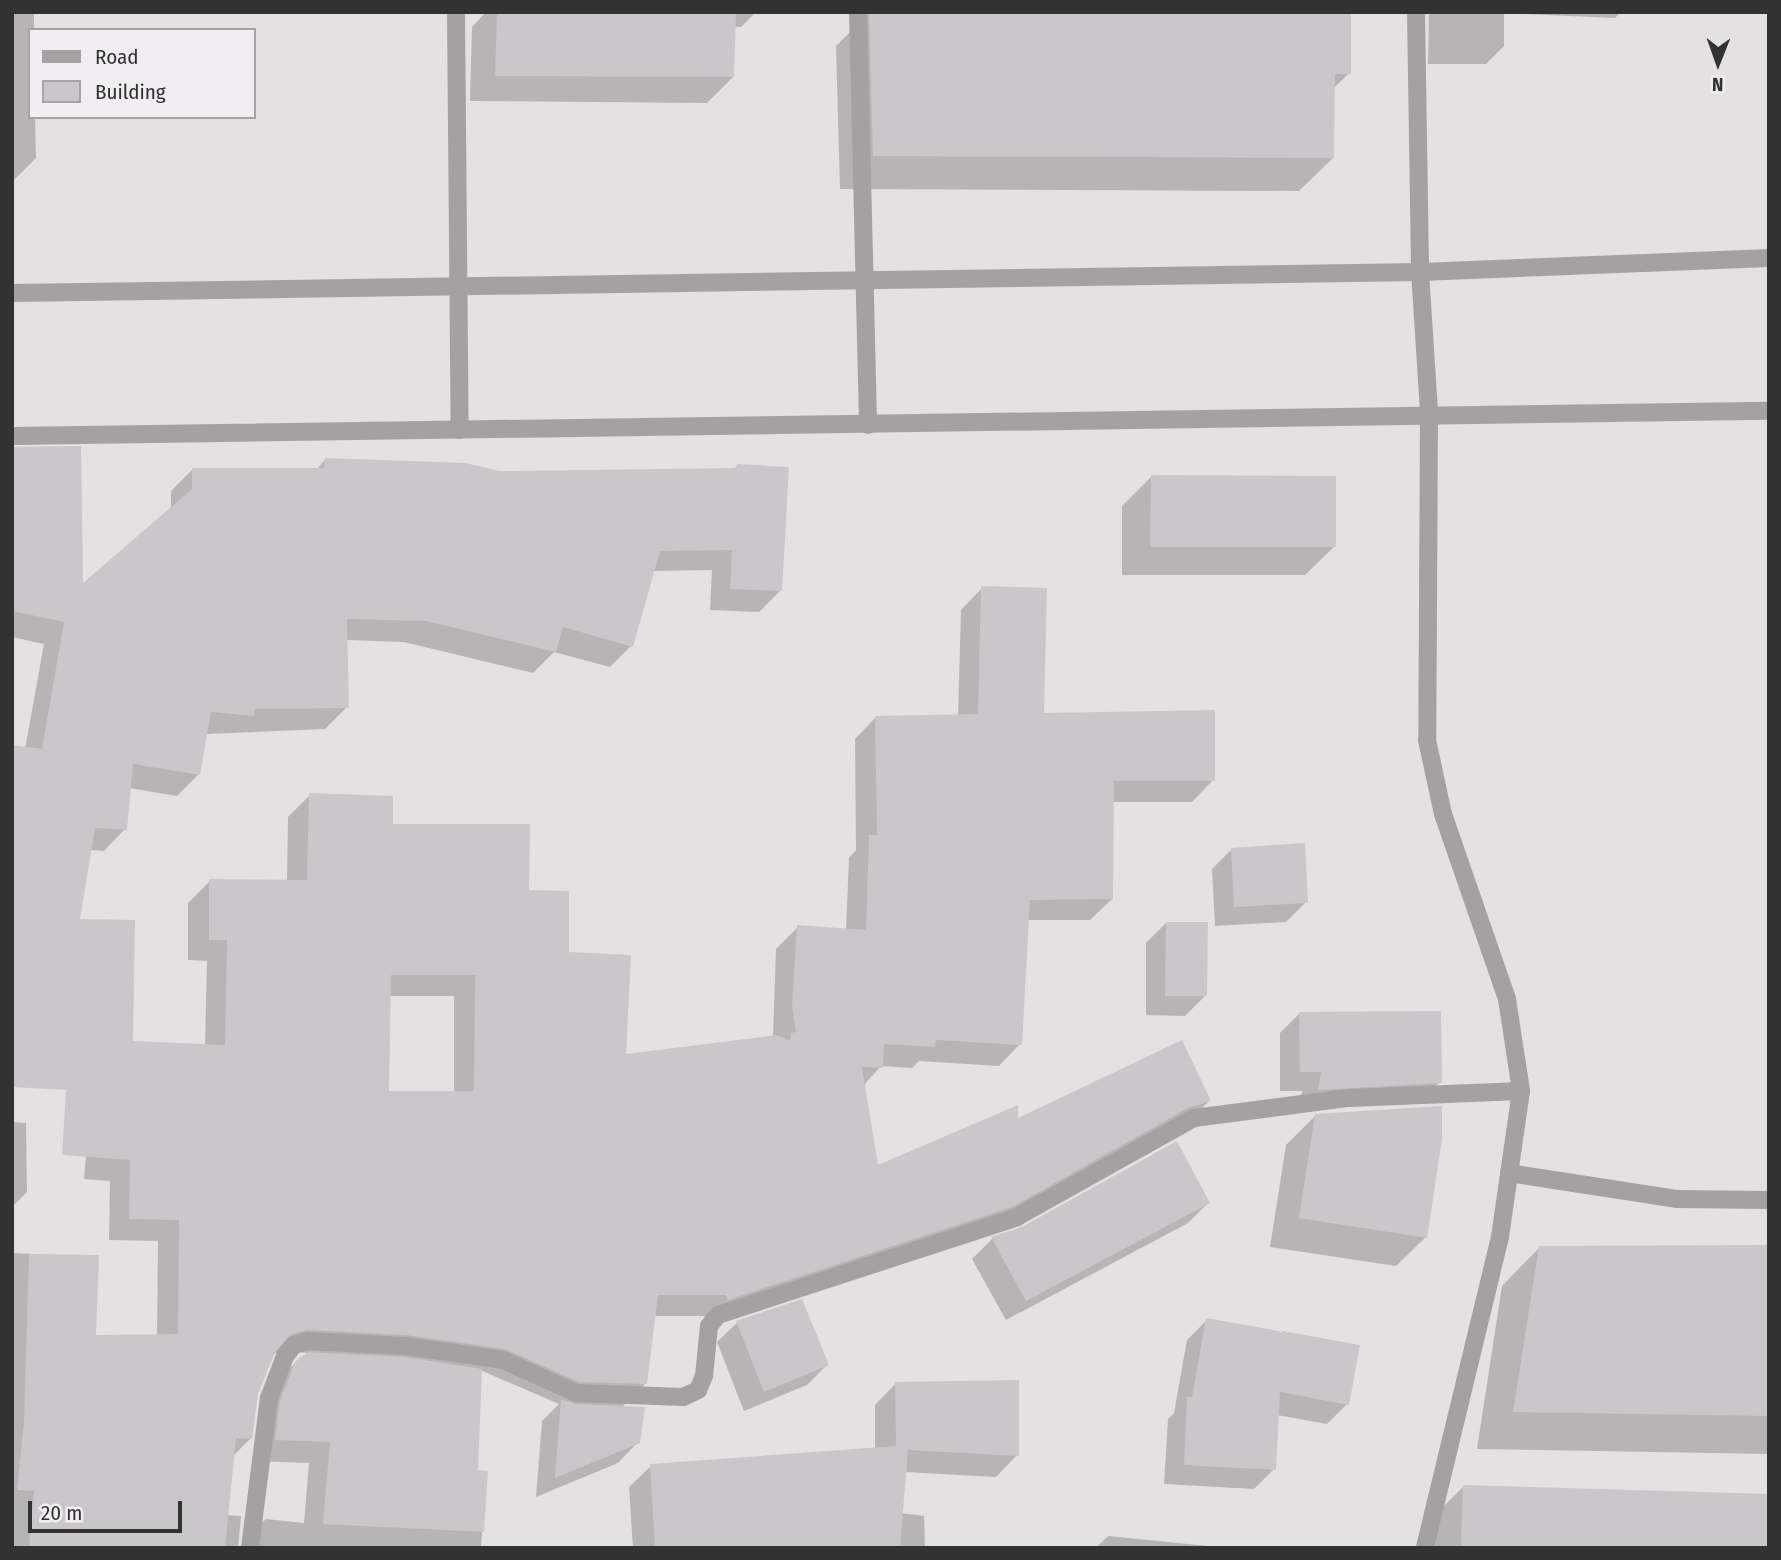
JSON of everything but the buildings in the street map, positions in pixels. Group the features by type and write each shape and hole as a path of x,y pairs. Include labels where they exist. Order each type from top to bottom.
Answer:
{"street":[{"path":"456,12 460,430"},
{"path":"858,12 868,425"},
{"path":"1416,12 1420,272 1429,412 1427,740 1443,814 1507,999 1521,1091 1500,1237 1424,1548"},
{"path":"12,293 1420,272 1769,258"},
{"path":"12,436 868,425 1429,412 1769,411"},
{"path":"250,1548 270,1398 285,1356 294,1345 307,1341 405,1346 503,1360 576,1393 683,1397 698,1390 704,1377 709,1326 718,1315 1017,1217 1194,1118 1349,1098 1521,1091"},
{"path":"1509,1173 1676,1199 1769,1200"}]}
